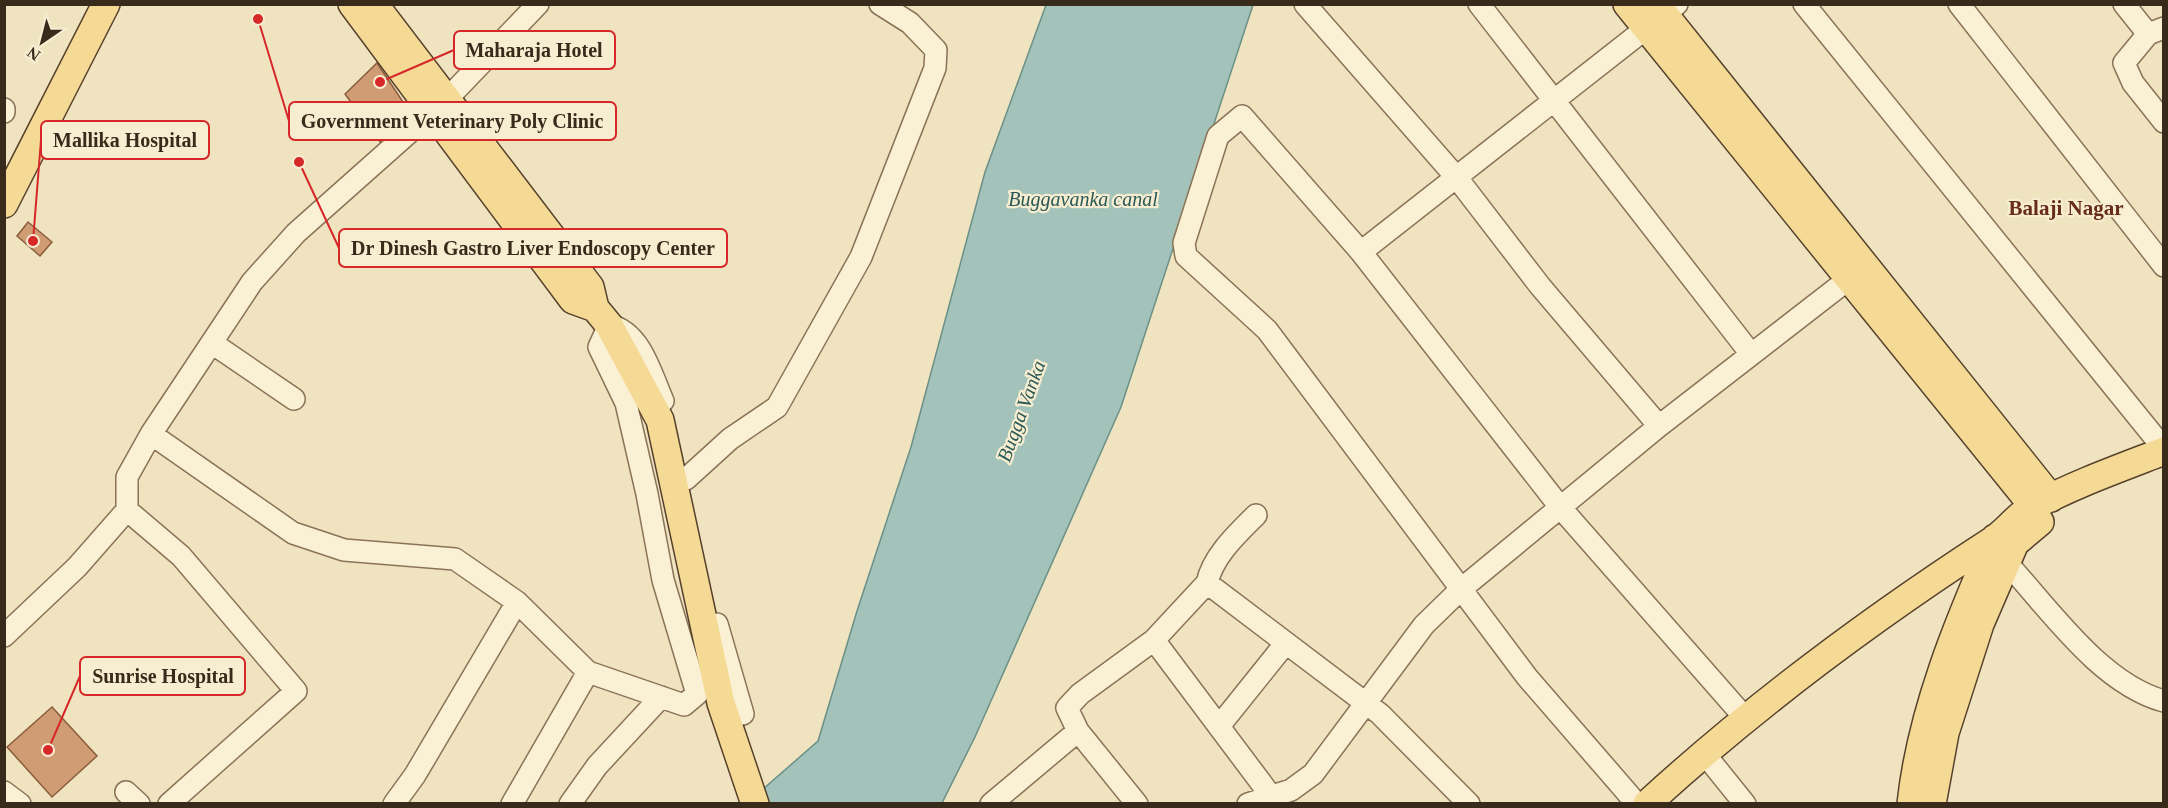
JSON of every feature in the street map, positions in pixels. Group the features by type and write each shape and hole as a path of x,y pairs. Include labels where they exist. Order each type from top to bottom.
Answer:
{"main road":[{"path":"4,167 90,4"},
{"path":"4,204 106,4"},
{"path":"352,4 440,105 590,287 602,316 660,420 755,804"},
{"path":"374,4 440,105"},
{"path":"1627,4 1660,13 2042,502"},
{"path":"1660,13 1850,278 2042,502"},
{"path":"1647,804 1703,752 1826,656 1952,565 1995,538 2016,516 2093,478 2163,451"},
{"path":"1932,804 1945,733 1980,624 2015,543 2033,526 2163,451"},
{"path":"1911,804 1925,728 1942,673 1960,619 1995,538"}],"street":[{"path":"4,636 78,567 127,510 127,477 151,434 252,282 296,233 440,105 538,4"},
{"path":"686,479 730,439 777,407 861,257 936,68 936,50 910,23 879,4"},
{"path":"1305,4 1457,178 1540,286 1659,426"},
{"path":"1479,4 1751,354"},
{"path":"1804,4 2163,451"},
{"path":"1959,4 2163,266"},
{"path":"2124,4 2156,31 2124,63 2133,83 2163,122"},
{"path":"1361,252 1554,101 1660,13"},
{"path":"1637,804 1527,677 1267,330 1186,256 1184,243 1218,136 1242,116 1361,252 1560,507 1746,719"},
{"path":"1248,804 1275,800 1313,774 1424,625 1460,590 1659,426 1850,278"},
{"path":"151,434 293,533 344,550 455,559 517,602 588,672 684,705 697,694 663,580 647,494 626,403 599,347 602,316 621,328 640,350 673,423 720,638 732,709"},
{"path":"212,343 294,399"},
{"path":"127,510 181,556 296,691 169,804"},
{"path":"1137,804 1078,730 1067,708 1080,694 1154,640 1207,583 1210,572 1233,538 1256,515"},
{"path":"2007,563 2108,674 2145,696 2163,701"},
{"path":"1207,583 1380,714 1469,804"},
{"path":"394,804 415,775 517,602"},
{"path":"1154,640 1206,712 1220,725 1275,800"},
{"path":"1220,725 1285,644"},
{"path":"512,804 588,672"},
{"path":"570,804 597,766 661,697"},
{"path":"991,804 1078,730"},
{"path":"1703,752 1745,804"},
{"path":"4,792 20,804"}],"water":[{"name":"Buggavanka canal","path":"1046,5 1253,5 1121,407 975,737 942,803 746,804 818,741 857,611 911,447 985,172"}],"building":[{"path":"377,63 411,114 380,142 345,94"},
{"path":"28,222 52,242 40,256 17,236"},
{"path":"52,707 97,756 52,797 7,747"}],"place":[{"name":"Government Veterinary Poly Clinic","path":"258,19"},
{"name":"Maharaja Hotel","path":"380,82"},
{"name":"Dr Dinesh Gastro Liver Endoscopy Center","path":"299,162"},
{"name":"Mallika Hospital","path":"33,241"},
{"name":"Sunrise Hospital","path":"48,750"}],"district":[{"name":"Balaji Nagar","path":"2066,208"}],"water label":[{"name":"Bugga Vanka","path":"1021,411"}]}
